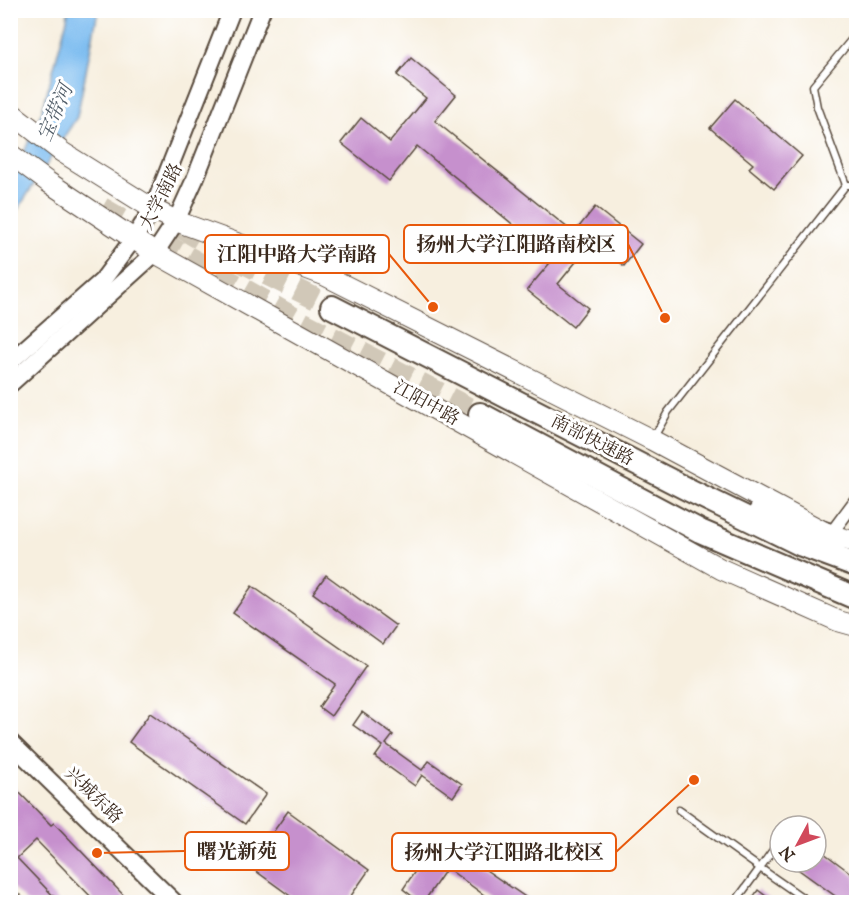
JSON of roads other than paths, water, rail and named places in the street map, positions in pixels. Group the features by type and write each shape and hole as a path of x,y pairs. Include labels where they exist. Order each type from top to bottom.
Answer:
{"highway":[{"name":"南部快速路","path":"332,307 691,491 802,545 856,565"},
{"path":"517,402 568,420 748,508 830,535"},
{"name":"南部快速路","path":"480,414 700,531 856,598"},
{"path":"700,531 752,564 856,607"}],"main road":[{"path":"10,112 62,153 176,221 324,275 652,440 830,535 856,542"},
{"name":"江阳中路","path":"11,154 48,182 155,253 721,569 838,621 856,626"}],"street":[{"name":"大学南路","path":"10,362 102,281 153,209 232,10"},
{"name":"大学南路","path":"10,384 155,253 176,221 195,179 262,10"},
{"path":"830,535 856,500"},
{"name":"兴城东路","path":"10,742 174,903"}],"lane":[{"path":"846,184 818,107 813,86 856,34"},
{"path":"846,184 856,185"},
{"path":"652,440 668,412 846,184"},
{"path":"678,810 809,903"},
{"path":"735,903 768,857"}],"water":[{"name":"宝带河","path":"68,11 98,11 77,117 11,218 11,182 42,111"}],"tunnel":[{"path":"102,208 296,319 480,414"},
{"path":"180,227 222,252 332,307"}],"place":[{"name":"江阳中路大学南路","path":"433,307"},
{"name":"扬州大学江阳路南校区","path":"665,318"},
{"name":"扬州大学江阳路北校区","path":"694,780"},
{"name":"曙光新苑","path":"97,853"}]}
